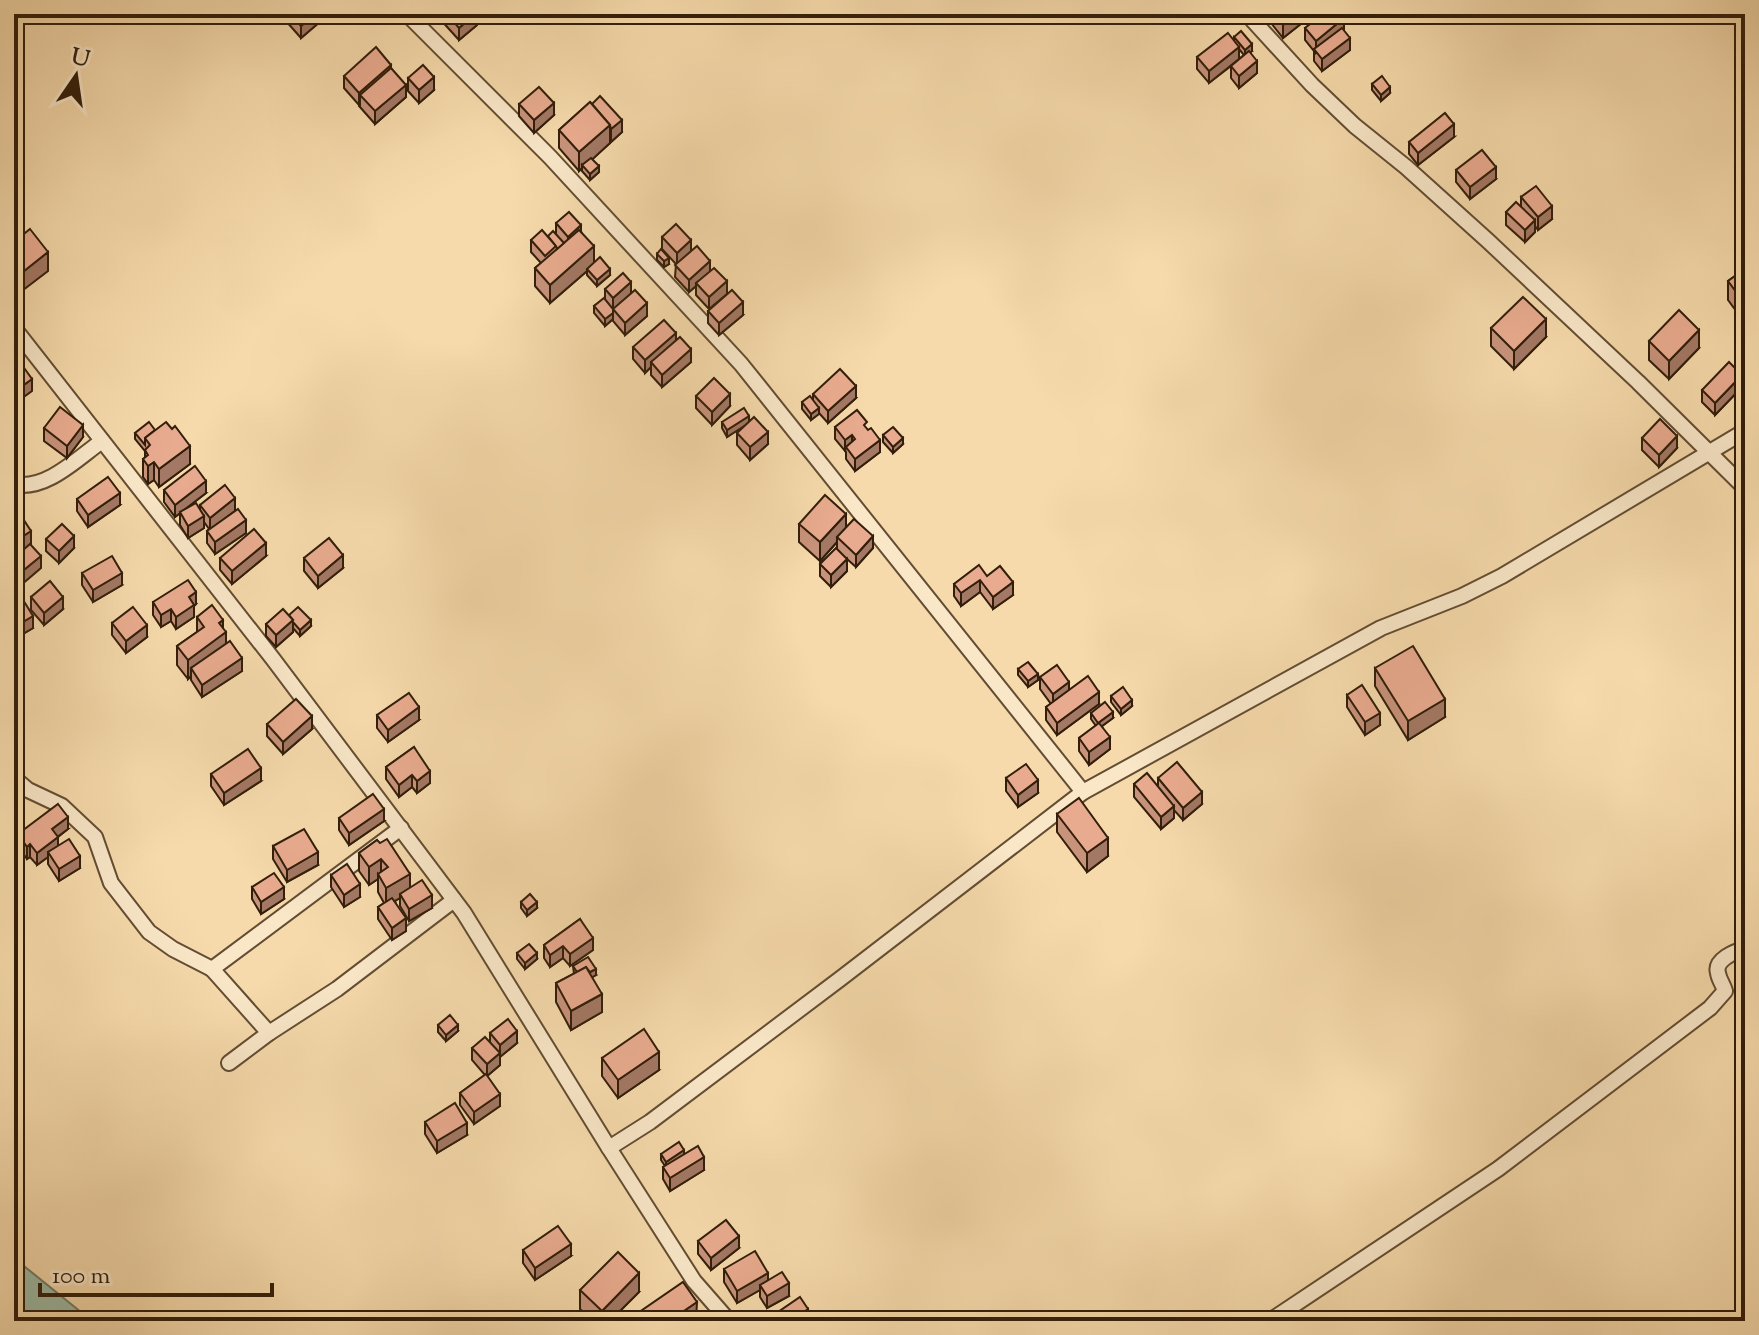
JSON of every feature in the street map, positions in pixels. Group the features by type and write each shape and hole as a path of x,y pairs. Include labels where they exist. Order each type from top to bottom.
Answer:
{"street":[{"path":"407,14 550,157 741,364 1083,792"},
{"path":"1247,14 1333,105 1487,240 1745,488"},
{"path":"14,328 273,659 454,900 523,1005 694,1281 729,1321"},
{"path":"609,1148 650,1122 1083,792 1381,628 1462,596 1502,576 1745,431"},
{"path":"14,484 31,485 45,479 102,441"},
{"path":"14,778 28,790 62,806 95,837 111,883 149,932 173,949 212,969 269,1033"},
{"path":"212,969 401,828"},
{"path":"229,1063 337,989 454,900"},
{"path":"1270,1321 1498,1169 1710,1008 1725,991 1717,971 1718,965 1745,949"}],"shaded area":[{"path":"14,1258 92,1321 14,1321"}],"building":[{"path":"290,14 315,14 301,26"},
{"path":"447,14 475,14 459,28"},
{"path":"1274,14 1298,14 1283,25"},
{"path":"1323,14 1341,14 1344,18 1316,41 1305,28"},
{"path":"1342,28 1350,38 1322,59 1314,49"},
{"path":"1241,31 1252,44 1245,50 1234,37"},
{"path":"1228,33 1239,47 1209,71 1197,57"},
{"path":"376,47 391,65 359,93 344,76"},
{"path":"1249,51 1257,61 1239,76 1231,66"},
{"path":"423,65 434,77 419,90 408,78"},
{"path":"391,68 406,85 375,111 360,95"},
{"path":"1382,76 1390,87 1381,95 1372,84"},
{"path":"539,87 554,103 534,120 519,104"},
{"path":"600,96 622,120 611,129 592,104"},
{"path":"590,102 610,125 579,152 559,130"},
{"path":"1445,113 1454,124 1418,153 1409,142"},
{"path":"1482,150 1496,167 1470,187 1456,170"},
{"path":"591,158 599,166 590,174 582,165"},
{"path":"1536,186 1552,206 1538,217 1521,197"},
{"path":"1516,202 1535,220 1525,230 1506,212"},
{"path":"569,212 581,225 568,237 556,223"},
{"path":"676,224 691,240 677,253 662,237"},
{"path":"30,229 48,252 14,279 14,242"},
{"path":"542,230 556,246 545,256 531,240"},
{"path":"579,230 594,246 550,285 535,268"},
{"path":"553,231 564,243 557,249 548,236"},
{"path":"697,246 710,261 689,280 675,265"},
{"path":"661,249 669,258 664,261 657,254"},
{"path":"600,257 610,269 597,280 587,269"},
{"path":"714,268 727,281 709,297 696,283"},
{"path":"1745,269 1745,304 1728,281"},
{"path":"623,273 631,282 613,298 605,289"},
{"path":"635,290 647,303 625,323 613,309"},
{"path":"732,290 743,302 719,323 708,311"},
{"path":"1523,297 1546,319 1514,351 1491,328"},
{"path":"604,298 613,309 613,313 605,319 594,306"},
{"path":"1679,310 1699,330 1669,361 1649,341"},
{"path":"664,320 676,333 645,360 633,347"},
{"path":"680,337 691,349 662,375 651,362"},
{"path":"1729,362 1742,375 1715,403 1702,390"},
{"path":"22,365 32,379 14,392 14,371"},
{"path":"840,369 856,386 828,411 813,394"},
{"path":"714,378 730,394 712,412 696,396"},
{"path":"810,396 819,408 811,414 802,402"},
{"path":"60,407 83,425 67,446 44,428"},
{"path":"744,408 749,416 727,430 722,422"},
{"path":"857,410 867,422 864,425 868,430 871,428 880,440 855,459 846,447 855,439 852,435 845,440 835,427"},
{"path":"754,417 768,432 750,447 737,433"},
{"path":"1660,419 1677,436 1659,455 1642,438"},
{"path":"149,422 155,430 145,438 145,445 135,433"},
{"path":"166,422 172,429 175,426 190,446 159,469 154,462 148,466 143,459 148,455 145,450 150,445 145,438"},
{"path":"893,427 903,438 893,447 883,435"},
{"path":"195,466 206,481 175,505 164,490"},
{"path":"108,477 120,493 88,515 77,499"},
{"path":"225,485 235,498 210,518 200,505"},
{"path":"825,495 846,514 820,542 799,524"},
{"path":"196,503 204,516 188,526 180,512"},
{"path":"14,509 31,531 14,542"},
{"path":"238,509 246,520 215,542 207,531"},
{"path":"854,519 873,536 856,555 837,537"},
{"path":"62,524 74,536 59,551 46,539"},
{"path":"254,529 266,543 232,571 220,558"},
{"path":"329,538 343,555 318,576 304,558"},
{"path":"30,544 41,556 14,578 14,558"},
{"path":"836,548 847,559 831,575 820,564"},
{"path":"112,556 122,573 93,590 82,573"},
{"path":"979,565 987,576 1000,566 1013,582 993,597 980,580 961,593 954,584"},
{"path":"188,580 196,592 189,597 194,605 176,617 171,609 161,615 153,602"},
{"path":"50,581 63,597 44,613 31,597"},
{"path":"25,603 33,616 16,626 14,610"},
{"path":"212,605 223,620 219,623 226,632 188,660 177,646 204,627 197,617"},
{"path":"133,607 147,625 126,641 112,623"},
{"path":"298,607 311,620 300,630 289,615"},
{"path":"283,609 293,620 276,635 266,624"},
{"path":"230,641 242,658 202,685 191,668"},
{"path":"1413,646 1445,699 1408,721 1375,668"},
{"path":"1028,662 1038,674 1028,681 1018,669"},
{"path":"1057,665 1069,682 1053,694 1040,677"},
{"path":"1088,676 1099,692 1057,723 1046,707"},
{"path":"1362,685 1380,713 1365,722 1347,695"},
{"path":"1123,687 1132,700 1121,709 1111,696"},
{"path":"409,693 419,707 388,730 377,715"},
{"path":"296,699 312,716 283,742 267,724"},
{"path":"1105,702 1113,712 1098,723 1091,713"},
{"path":"1099,723 1110,737 1089,752 1079,738"},
{"path":"414,747 430,771 417,781 412,775 399,785 386,767"},
{"path":"248,749 261,768 224,793 211,774"},
{"path":"1177,762 1202,792 1183,808 1158,778"},
{"path":"1026,764 1038,780 1018,795 1006,778"},
{"path":"1147,773 1174,806 1161,817 1134,784"},
{"path":"373,794 384,809 349,833 339,818"},
{"path":"1079,798 1108,838 1087,853 1057,814"},
{"path":"58,804 68,817 52,829 58,837 37,853 30,844 27,847 18,834"},
{"path":"304,829 318,852 287,870 273,846"},
{"path":"69,839 80,856 59,869 48,852"},
{"path":"387,839 410,874 386,888 378,874 388,867 381,859 369,867 359,853 377,840 380,843"},
{"path":"347,864 360,884 344,895 331,875"},
{"path":"274,873 284,887 261,902 252,887"},
{"path":"422,880 432,895 409,909 400,894"},
{"path":"530,894 537,902 527,910 521,902"},
{"path":"392,898 406,918 392,928 378,907"},
{"path":"580,919 593,938 570,954 563,946 550,955 544,945"},
{"path":"529,944 537,953 525,963 517,953"},
{"path":"588,957 596,969 590,972 586,967 577,972 573,966"},
{"path":"586,967 602,994 571,1011 556,983"},
{"path":"450,1015 458,1025 446,1035 438,1025"},
{"path":"508,1019 517,1031 500,1045 490,1033"},
{"path":"644,1029 659,1052 618,1080 602,1058"},
{"path":"485,1037 500,1053 487,1064 472,1048"},
{"path":"486,1074 500,1094 474,1112 460,1093"},
{"path":"455,1103 467,1123 437,1141 425,1122"},
{"path":"679,1142 684,1150 666,1162 661,1154"},
{"path":"698,1146 704,1157 670,1178 663,1167"},
{"path":"726,1220 739,1236 711,1258 698,1241"},
{"path":"558,1226 571,1244 535,1268 523,1250"},
{"path":"755,1251 768,1273 737,1291 724,1269"},
{"path":"618,1252 639,1273 602,1311 580,1290"},
{"path":"782,1272 789,1283 767,1296 760,1285"},
{"path":"683,1282 697,1302 669,1321 640,1321 635,1315"},
{"path":"800,1297 808,1309 791,1321 765,1321"}]}
